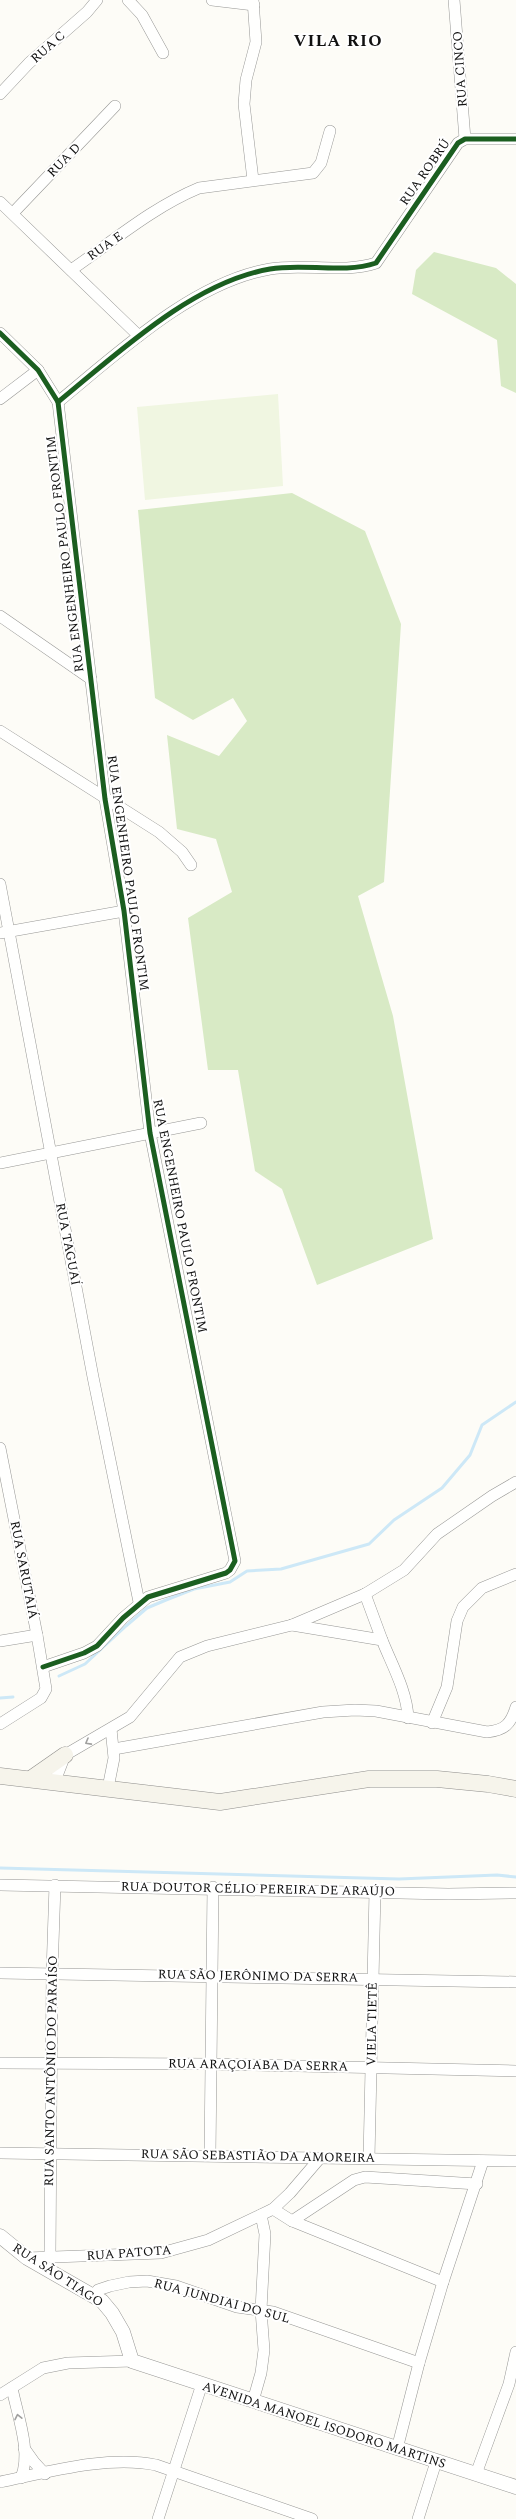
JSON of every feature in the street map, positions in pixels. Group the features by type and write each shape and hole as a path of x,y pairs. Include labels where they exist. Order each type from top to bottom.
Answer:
{"main road":[{"path":"32,1778 65,1755"},
{"path":"0,1776 32,1778 220,1802 369,1779 437,1779 488,1784 516,1789"}],"street":[{"name":"RUA C","path":"0,94 29,63 87,12 97,0"},
{"path":"128,0 142,15 163,53"},
{"path":"212,0 253,2 256,42 246,80 244,98 253,180"},
{"name":"RUA CINCO","path":"454,0 465,139"},
{"name":"RUA D","path":"13,213 115,106"},
{"name":"RUA E","path":"71,270 184,194 199,188 313,173 321,163 330,131"},
{"name":"RUA ROBRÚ","path":"139,336 210,290 251,273 289,267 356,267 376,263 453,147 465,139 516,139"},
{"path":"0,202 139,336 58,402"},
{"name":"RUA ENGENHEIRO PAULO FRONTIM","path":"0,333 38,370 58,402 106,799 124,911 150,1133 233,1552 233,1566 226,1573 203,1581 159,1592 139,1602"},
{"path":"0,399 38,370"},
{"path":"0,616 91,679"},
{"path":"0,731 159,832 182,852 191,865"},
{"name":"RUA TAGUAÍ","path":"0,884 4,932 50,1152 139,1602"},
{"path":"4,932 124,911"},
{"path":"0,1163 201,1123"},
{"name":"RUA SARUTAIÁ","path":"0,1448 37,1635 46,1689 44,1695 0,1724"},
{"path":"55,1781 65,1755 111,1729 139,1708 174,1662 186,1653 228,1639 292,1625 365,1594 404,1570 437,1534 516,1482"},
{"path":"432,1723 447,1686 457,1621 463,1607 482,1588 516,1574"},
{"path":"365,1594 405,1700 408,1718"},
{"path":"43,1667 97,1646 139,1602"},
{"path":"292,1625 382,1640"},
{"path":"0,1641 37,1635"},
{"path":"114,1749 323,1712 376,1711 432,1723 487,1732 499,1731 511,1722 516,1706"},
{"path":"108,1788 112,1773 114,1749 111,1729"},
{"name":"RUA DOUTOR CÉLIO PEREIRA DE ARAÚJO","path":"0,1885 213,1887 448,1894 516,1893"},
{"name":"RUA SANTO ANTÔNIO DO PARAÍSO","path":"50,2257 52,1973 55,1885"},
{"path":"210,2155 213,1887"},
{"name":"VIELA TIETÊ","path":"369,2158 375,1891"},
{"name":"RUA SÃO JERÔNIMO DA SERRA","path":"0,1973 373,1978 516,1982"},
{"name":"RUA ARAÇOIABA DA SERRA","path":"0,2063 211,2064 516,2071"},
{"name":"RUA SÃO SEBASTIÃO DA AMOREIRA","path":"0,2153 210,2155 516,2161"},
{"path":"397,2449 419,2363 443,2282 477,2184 489,2161 516,2153"},
{"name":"RUA PATOTA","path":"27,2258 161,2253 208,2240 272,2209 290,2193 320,2158"},
{"path":"292,2221 354,2180 365,2177 477,2184"},
{"path":"272,2209 292,2221 443,2282"},
{"path":"253,2401 261,2373 264,2350 261,2310 265,2234 262,2215"},
{"name":"RUA SÃO TIAGO","path":"0,2236 27,2258 94,2295 112,2313 123,2332 132,2361"},
{"name":"RUA JUNDIAI DO SUL","path":"94,2295 98,2290 110,2286 147,2281 176,2286 237,2307 273,2312 419,2363"},
{"path":"476,2474 512,2385 516,2352"},
{"path":"0,2395 44,2368 68,2363 132,2361"},
{"name":"AVENIDA MANOEL ISODORO MARTINS","path":"132,2361 516,2487"},
{"path":"158,2519 202,2384"},
{"path":"12,2388 24,2446 24,2469 21,2478"},
{"path":"24,2446 34,2462 45,2474"},
{"path":"0,2482 124,2461 141,2462 174,2471 312,2519"},
{"path":"418,2519 436,2462"}],"green space":[{"path":"434,252 496,268 516,284 516,393 501,386 497,340 412,294 416,270"},
{"path":"278,394 283,486 145,500 137,407"},
{"path":"292,493 365,531 401,624 384,882 358,896 393,1016 433,1239 317,1285 282,1189 255,1171 238,1070 208,1070 188,918 232,892 216,839 177,829 167,735 219,756 247,721 233,698 193,720 155,698 138,510"}],"waterway":[{"path":"59,1676 85,1664 147,1608 194,1589 230,1582 247,1571 281,1569 369,1544 394,1520 442,1488 470,1455 482,1425 516,1402"},
{"path":"0,1698 13,1697"},
{"path":"0,1868 399,1879 497,1875 516,1877"}],"cycle path":[{"path":"58,402 106,362 158,322 213,288 241,276 283,267 350,268 376,263 458,143 465,139 516,139"},
{"path":"0,333 38,370 58,402 105,799 124,911 150,1133 235,1561 230,1570 226,1573 148,1597 123,1618 97,1646 84,1653 43,1667"}],"district":[{"name":"VILA RIO","path":"338,41"}]}
